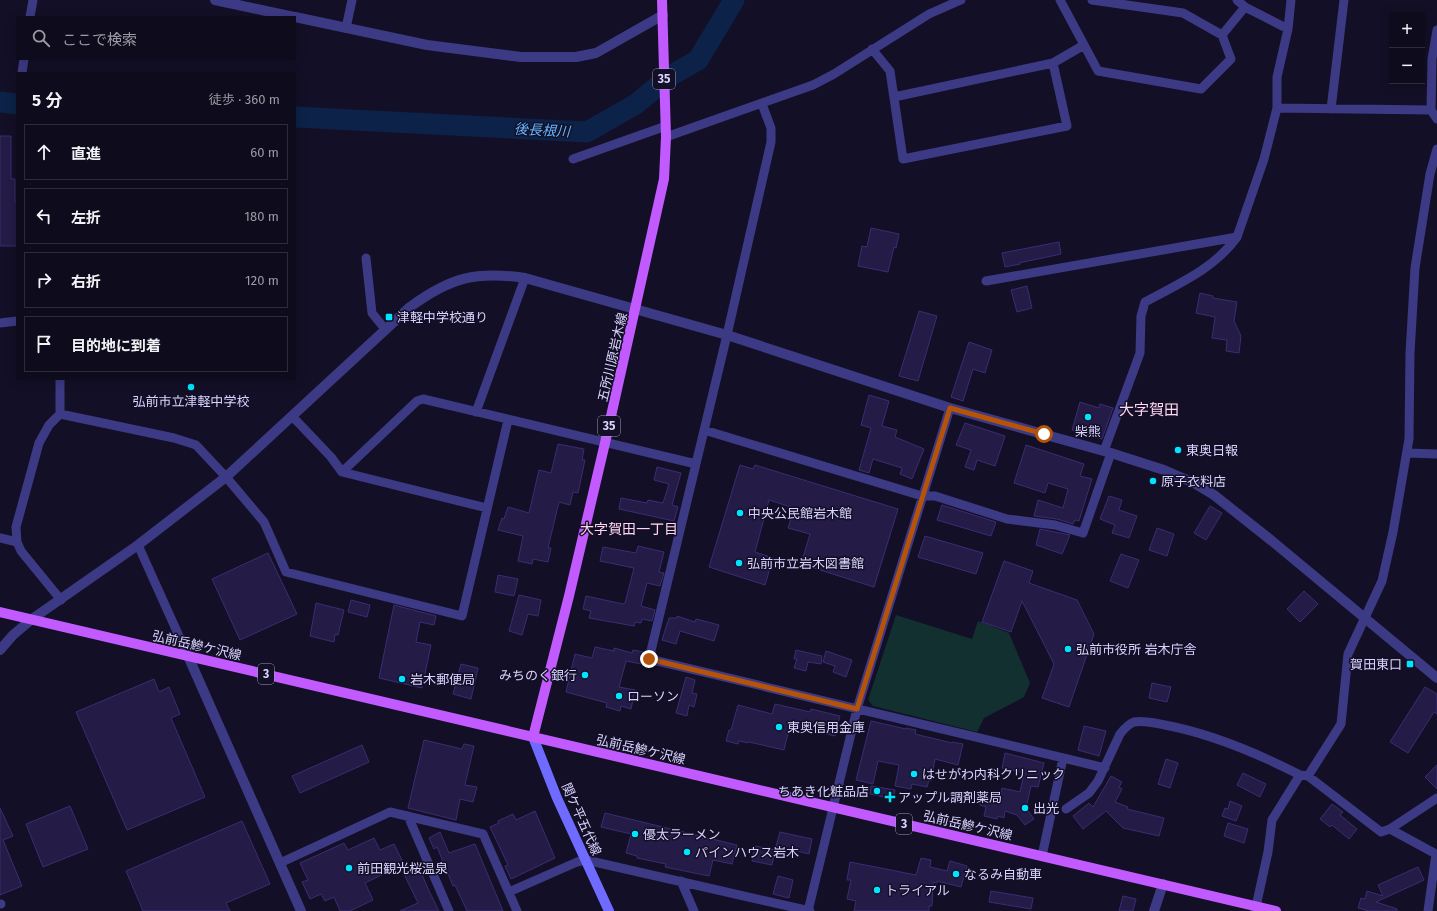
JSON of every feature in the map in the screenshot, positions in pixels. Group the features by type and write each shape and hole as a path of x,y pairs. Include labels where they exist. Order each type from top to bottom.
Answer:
{"main road":[{"name":"五所川原岩木線","path":"533,737 569,596 605,443 664,178 666,126 662,0"},
{"name":"弘前岳鰺ケ沢線","path":"0,612 1163,884 1256,909 1276,911"},
{"name":"関ケ平五代線","path":"533,737 557,798 609,911"}],"street":[{"path":"30,16 33,0"},
{"path":"215,0 289,16"},
{"path":"346,28 352,0"},
{"path":"666,137 813,85 929,14 961,0"},
{"path":"1060,0 1098,70 1201,89 1231,59 1222,35 1183,13 1092,0"},
{"path":"1237,0 1245,7 1288,29"},
{"path":"704,430 922,496 935,496 1007,519 1055,524 1083,533 1140,353 1141,316 1145,302 1213,264 1229,248 1237,237 1264,159 1277,108 1277,77 1288,29 1291,0"},
{"path":"1331,109 1344,0"},
{"path":"1222,35 1245,7"},
{"path":"296,17 427,45 521,57 576,57 596,53 663,15"},
{"path":"1437,30 1432,59 1431,110 1437,119"},
{"path":"894,97 1053,64 1084,45"},
{"path":"872,49 890,71 903,159 1067,126 1053,64"},
{"path":"762,104 771,128 771,142 727,335 649,659 1105,768"},
{"path":"1277,108 1431,110"},
{"path":"573,159 666,126"},
{"path":"1256,909 1268,852 1272,820 1341,724 1348,654 1366,619 1382,581 1408,453 1410,353 1415,268 1430,174 1437,149"},
{"path":"986,281 1237,237"},
{"path":"366,258 372,313 386,329"},
{"path":"0,650 13,635 32,619 138,545 226,477 386,329 428,294 461,279 500,274 525,278 727,335 950,408 1108,452 1164,470 1194,483 1214,495 1437,678"},
{"path":"476,412 525,278"},
{"path":"0,323 16,321"},
{"path":"60,380 60,414 49,425 39,443 16,527 17,542 60,600"},
{"path":"342,472 417,401 423,399 696,464"},
{"path":"509,892 577,862 586,860 809,911 832,807 857,709 950,408"},
{"path":"60,414 174,438 196,446 226,477 264,522 286,572 462,616 486,508 508,420"},
{"path":"292,416 331,457 342,472 486,508"},
{"path":"1408,453 1437,454"},
{"path":"0,538 17,542"},
{"path":"138,545 301,911"},
{"path":"1066,809 1089,793 1105,768 1120,734 1125,727 1133,722 1142,722 1192,730 1255,752 1304,775 1381,832 1390,829 1437,798"},
{"path":"1042,856 1063,758"},
{"path":"280,863 390,812 483,834 517,911"},
{"path":"408,816 449,911"},
{"path":"1390,829 1436,854 1428,911"},
{"path":"681,882 694,911"},
{"path":"1154,911 1163,884"}],"green space":[{"path":"896,615 972,639 978,621 1009,633 1030,683 1024,697 984,718 977,732 873,706 868,700"}],"building":[{"path":"0,136 11,136 11,179 15,179 16,246 0,246"},
{"path":"871,228 899,234 888,272 858,266 862,246 867,247"},
{"path":"1059,242 1061,254 1005,267 1002,253"},
{"path":"1027,286 1032,308 1017,312 1011,290"},
{"path":"1200,293 1213,296 1213,298 1237,302 1234,321 1241,336 1239,353 1226,351 1227,340 1212,338 1215,317 1196,313"},
{"path":"919,311 937,316 918,381 899,376"},
{"path":"969,342 992,350 985,373 973,369 963,401 951,397"},
{"path":"869,395 889,401 882,426 897,430 895,437 924,449 912,479 900,474 902,468 873,459 869,473 859,470 871,428 861,425"},
{"path":"1080,402 1099,408 1100,404 1113,408 1102,439 1072,430"},
{"path":"965,423 1005,436 995,466 977,460 974,470 965,467 971,450 956,445"},
{"path":"558,444 584,449 582,460 585,460 578,493 573,492 570,505 559,502 548,548 551,548 548,562 533,559 532,564 518,561 523,536 498,530 502,518 504,519 508,507 529,513 539,470 551,473"},
{"path":"1026,445 1084,464 1080,476 1092,479 1079,521 1075,520 1073,524 1057,519 1034,516 1038,500 1063,508 1068,489 1048,483 1045,493 1014,483"},
{"path":"740,465 753,469 755,465 898,509 874,587 801,564 810,534 788,528 794,508 769,500 755,552 773,558 765,585 709,567"},
{"path":"657,467 681,473 672,505 678,507 674,521 619,509 621,498 647,503 648,500 663,503 669,484 654,480"},
{"path":"1109,496 1122,500 1119,510 1137,516 1129,538 1112,533 1115,525 1100,519"},
{"path":"942,505 996,522 991,536 937,520"},
{"path":"1210,506 1222,513 1206,540 1194,533"},
{"path":"1157,528 1174,534 1167,556 1149,550"},
{"path":"1040,529 1070,535 1062,554 1036,545"},
{"path":"925,536 983,553 976,574 918,557"},
{"path":"638,546 664,552 659,572 664,573 660,586 647,583 641,606 655,610 652,621 642,619 641,623 635,622 634,626 589,618 591,611 583,609 586,596 623,604 625,603 634,568 600,561 603,547 636,553"},
{"path":"268,553 297,614 240,640 212,579"},
{"path":"1121,554 1139,560 1128,588 1110,581"},
{"name":"弘前市役所 岩木庁舎","path":"1004,561 1033,571 1029,583 1077,600 1094,634 1069,707 1042,698 1054,664 1022,601 1011,632 982,622"},
{"path":"498,575 518,579 514,596 495,592"},
{"path":"1304,591 1318,604 1300,622 1287,609"},
{"path":"519,595 541,600 538,616 528,614 522,635 509,631"},
{"path":"351,600 370,605 367,617 348,612"},
{"path":"316,603 344,610 338,635 335,634 334,642 310,636"},
{"path":"394,605 436,616 434,625 420,622 416,642 431,645 422,688 379,678"},
{"path":"677,616 695,622 696,619 719,625 714,641 680,631 676,644 662,640 669,618 677,618"},
{"path":"595,647 614,651 614,648 632,653 633,650 644,652 641,664 626,661 619,687 635,690 631,709 621,706 620,711 606,707 607,703 566,692 575,654 592,658"},
{"path":"796,650 822,656 821,664 808,662 806,671 794,668 797,659 794,659"},
{"path":"826,651 852,660 846,677 833,672 835,666 823,662"},
{"path":"461,664 478,668 471,699 453,694"},
{"path":"686,677 695,680 692,693 697,694 694,707 689,705 687,716 676,713"},
{"path":"154,679 159,692 169,687 180,714 171,718 205,797 127,830 76,712"},
{"path":"1152,683 1171,687 1167,702 1149,698"},
{"path":"1425,687 1437,694 1437,714 1434,712 1408,753 1390,742"},
{"path":"775,704 810,712 811,709 840,716 835,736 790,725 784,750 749,742 739,741 738,744 726,741 729,730 731,730 738,705 772,714"},
{"path":"871,721 916,730 915,734 952,743 963,744 958,765 935,759 931,781 929,780 927,787 912,784 911,789 895,786 899,765 878,761 873,784 856,780"},
{"path":"1084,726 1106,731 1099,756 1078,750"},
{"path":"424,740 462,749 464,744 474,746 465,785 477,787 473,802 460,799 456,820 408,808"},
{"path":"362,745 369,762 300,793 292,776"},
{"path":"1005,753 1044,763 1038,787 1031,786 1026,808 1034,819 1025,825 1017,815 1005,811 1004,818 998,816 997,819 984,816 986,807 980,805 981,797 1000,801 1002,788 1020,792 1024,773 1002,768"},
{"path":"1166,759 1178,763 1170,788 1158,784"},
{"path":"1437,765 1437,789 1425,777"},
{"path":"1243,773 1266,784 1260,797 1237,785"},
{"path":"1111,776 1122,782 1119,787 1122,789 1115,802 1128,807 1127,809 1164,818 1159,836 1123,828 1106,811 1083,829 1073,816 1089,803 1093,807"},
{"path":"871,786 895,790 893,799 870,794"},
{"path":"1230,801 1242,806 1236,821 1222,816 1225,808 1228,809"},
{"path":"1332,804 1343,812 1340,815 1357,829 1349,839 1332,825 1330,827 1320,819"},
{"path":"70,806 88,849 43,867 26,824"},
{"path":"0,808 13,836 3,840 22,886 0,895"},
{"path":"535,811 555,858 511,879 505,866 508,865 490,827 499,823 498,821 513,814 516,820"},
{"path":"605,813 737,845 732,864 713,860 709,876 665,867 666,864 637,858 637,856 626,853 631,834 601,827"},
{"path":"242,821 270,884 226,903 230,911 143,911 126,871"},
{"path":"1228,823 1248,829 1244,843 1224,836"},
{"path":"440,832 449,853 475,844 503,911 467,911 455,885 453,886 437,847 434,849 429,838"},
{"path":"780,832 812,839 809,854 776,846"},
{"name":"前田観光桜温泉","path":"374,838 380,850 394,844 404,864 365,883 373,900 350,911 340,911 334,897 325,901 321,894 310,899 302,882 308,880 300,863 344,843 348,850"},
{"path":"755,846 775,850 772,865 752,861"},
{"path":"921,858 931,860 930,867 947,871 950,861 967,866 961,887 937,881 937,883 933,882 932,906 929,906 929,911 854,911 856,901 847,899 851,880 847,880 850,862 916,875"},
{"path":"418,865 439,911 400,911 418,903 403,872"},
{"path":"1418,867 1424,880 1376,902 1397,909 1397,911 1369,911 1358,908 1361,898 1365,899 1367,891 1383,896 1378,885"},
{"path":"778,876 793,880 789,898 773,894"},
{"path":"991,891 1033,898 1031,909 989,902"},
{"path":"1123,896 1136,899 1133,911 1119,911"}],"waterway":[{"name":"後長根川","path":"296,117 587,132 636,104 670,76 698,60 734,0"},
{"name":"後長根川","path":"0,102 16,104"}],"place":[{"name":"津軽中学校通り","path":"389,317"},
{"name":"弘前市立津軽中学校","path":"191,387"},
{"name":"柴熊","path":"1088,417"},
{"name":"東奥日報","path":"1178,450"},
{"name":"原子衣料店","path":"1153,481"},
{"name":"中央公民館岩木館","path":"740,513"},
{"name":"弘前市立岩木図書館","path":"739,563"},
{"name":"弘前市役所 岩木庁舎","path":"1068,649"},
{"name":"賀田東口","path":"1410,664"},
{"name":"みちのく銀行","path":"585,675"},
{"name":"岩木郵便局","path":"402,679"},
{"name":"ローソン","path":"619,696"},
{"name":"東奥信用金庫","path":"779,727"},
{"name":"はせがわ内科クリニック","path":"914,774"},
{"name":"ちあき化粧品店","path":"877,791"},
{"name":"アップル調剤薬局","path":"890,797"},
{"name":"出光","path":"1025,808"},
{"name":"優太ラーメン","path":"635,834"},
{"name":"パインハウス岩木","path":"687,852"},
{"name":"前田観光桜温泉","path":"349,868"},
{"name":"なるみ自動車","path":"956,874"},
{"name":"トライアル","path":"877,890"}],"district":[{"name":"大字賀田","path":"1149,410"},
{"name":"大字賀田一丁目","path":"629,529"}],"route":[{"path":"649,659 857,709 950,408 1044,434"}]}
